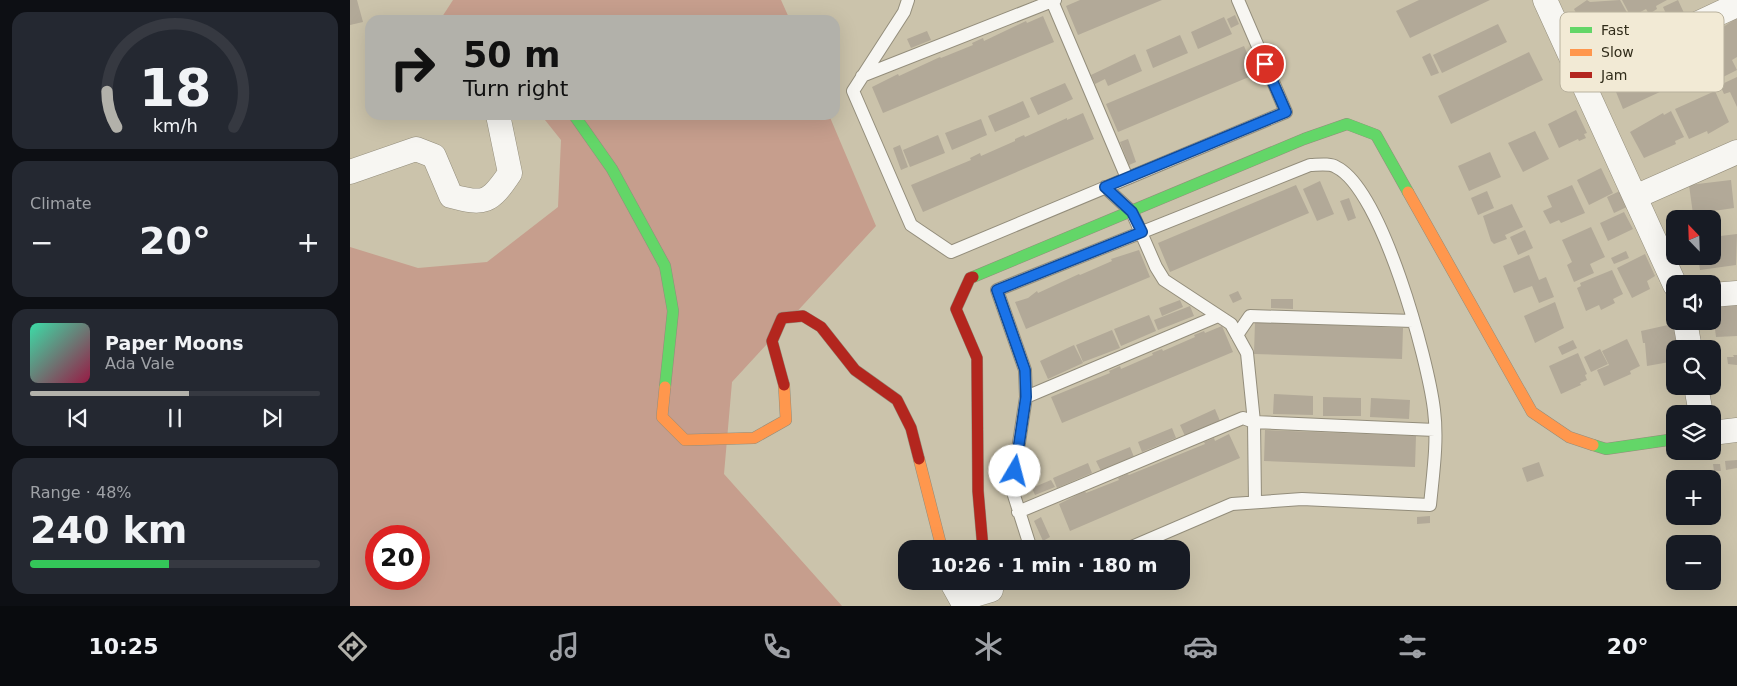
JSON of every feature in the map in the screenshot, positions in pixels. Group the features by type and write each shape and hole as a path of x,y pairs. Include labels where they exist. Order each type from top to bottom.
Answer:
{"street":[{"path":"1545,0 1560,33"},
{"path":"1722,12 1737,5"},
{"path":"1586,92 1670,275"},
{"path":"350,172 416,149 434,156 451,196 476,202 482,200 496,195 510,173 499,120"},
{"path":"578,120 612,168 665,266 673,311 662,418 686,440 754,438 786,420 784,380 772,341 782,318 802,316 821,328 855,370 897,400 911,428 940,540"},
{"path":"982,540 978,491 977,358 956,308 970,278 1304,139 1347,124 1376,135 1532,412 1569,437 1606,449 1666,440"},
{"path":"1635,197 1737,152"},
{"path":"1721,294 1737,293"},
{"path":"1721,432 1737,430"},
{"path":"956,590 961,599 991,590"}],"lane":[{"path":"908,0 904,12 853,91 911,225 951,252 1286,112 1238,0"},
{"path":"862,76 1054,0 1127,178"},
{"path":"1028,540 1012,489 1026,397 1025,370 997,290 1310,165 1335,166 1354,180 1376,219 1410,306 1434,409 1435,430 1430,505 1302,499 1232,504 1148,540"},
{"path":"1105,187 1132,212 1156,267 1164,280 1230,324 1247,353 1254,422 1255,502"},
{"path":"1026,397 1218,316"},
{"path":"1237,334 1250,316 1413,321"},
{"path":"1018,512 1243,418 1254,422 1435,430"}],"shaded area":[{"path":"453,0 781,0 788,15 443,15"},
{"path":"545,120 831,120 876,226 732,382 724,474 842,606 350,606 350,247 418,268 487,262 558,207 561,140"}],"building":[{"path":"350,0 357,0 363,22 350,25"},
{"path":"1080,0 1162,0 1078,35 1066,6"},
{"path":"1419,0 1490,0 1410,38 1396,11"},
{"path":"1587,0 1590,2 1620,0 1627,12 1576,12 1574,9"},
{"path":"1622,0 1667,0 1656,6 1657,9 1652,12 1648,12 1646,9 1640,12 1628,12"},
{"path":"1678,0 1684,12 1665,12 1663,7"},
{"path":"1235,15 1239,24 1231,28 1227,19"},
{"path":"1043,16 1054,42 883,113 872,87 898,74 899,76 940,57 973,45 972,43 983,38 984,41 1026,21 1027,23"},
{"path":"1224,17 1232,34 1198,49 1191,32"},
{"path":"1737,18 1737,57 1732,60 1737,70 1724,76 1724,26"},
{"path":"1498,24 1507,42 1442,73 1433,55"},
{"path":"927,31 931,40 911,48 907,39"},
{"path":"1180,35 1188,53 1153,68 1146,50"},
{"path":"1244,46 1256,74 1118,132 1106,104"},
{"path":"1529,52 1543,80 1451,124 1438,96"},
{"path":"1430,53 1439,73 1431,76 1422,57"},
{"path":"1135,54 1142,71 1108,86 1105,79 1095,84 1091,75"},
{"path":"1737,77 1737,107 1730,92 1724,94 1724,83"},
{"path":"1065,83 1073,99 1038,115 1030,98"},
{"path":"1616,92 1660,92 1623,109"},
{"path":"1715,92 1729,122 1708,134 1707,131 1689,139 1675,109"},
{"path":"1023,101 1030,117 995,132 988,116"},
{"path":"1576,110 1587,133 1584,134 1586,138 1579,141 1578,139 1559,148 1548,124"},
{"path":"1671,111 1684,137 1675,141 1676,144 1644,158 1630,132 1663,113 1664,115"},
{"path":"1083,113 1094,139 923,212 911,185 971,160 970,158 980,153 981,156 1024,135 1025,137"},
{"path":"981,119 987,135 952,150 945,133"},
{"path":"1535,131 1549,159 1523,172 1508,143"},
{"path":"938,135 945,153 910,167 903,150"},
{"path":"1128,139 1136,162 1129,165 1120,142"},
{"path":"900,145 908,167 901,170 893,148"},
{"path":"1490,152 1501,177 1469,191 1458,166"},
{"path":"1601,168 1613,193 1589,205 1577,180"},
{"path":"1731,180 1734,208 1692,210 1689,185"},
{"path":"1320,181 1334,214 1317,221 1303,189"},
{"path":"1296,185 1309,213 1170,272 1158,243"},
{"path":"1572,185 1585,213 1561,223 1559,220 1550,224 1543,211 1552,207 1547,196"},
{"path":"1622,190 1629,206 1614,213 1607,197"},
{"path":"1487,191 1494,208 1478,215 1471,198"},
{"path":"1349,198 1356,218 1348,221 1340,201"},
{"path":"1512,204 1523,227 1505,235 1507,239 1494,244 1491,241 1483,216"},
{"path":"1624,212 1633,229 1608,241 1600,223"},
{"path":"1591,227 1605,257 1590,264 1594,273 1574,282 1567,265 1572,262 1562,240"},
{"path":"1525,230 1533,248 1518,255 1510,237"},
{"path":"1737,234 1736,265 1700,270 1699,265 1721,265 1721,236"},
{"path":"1139,250 1150,277 1026,329 1015,302 1028,298 1037,291 1038,293 1112,261 1111,259"},
{"path":"1626,251 1629,258 1614,264 1611,258"},
{"path":"1645,254 1655,276 1647,281 1650,289 1632,298 1617,268"},
{"path":"1529,255 1539,280 1546,277 1554,297 1539,303 1532,286 1514,293 1503,266"},
{"path":"1612,270 1623,294 1613,299 1615,303 1601,310 1599,305 1586,311 1577,288 1581,286 1580,283"},
{"path":"1238,291 1242,299 1233,303 1229,295"},
{"path":"1271,299 1293,299 1293,309 1271,308"},
{"path":"1180,300 1183,307 1162,316 1159,308"},
{"path":"1555,302 1564,328 1535,343 1524,316"},
{"path":"1737,302 1737,336 1716,337 1715,330 1721,330 1721,304"},
{"path":"1190,306 1194,316 1158,330 1154,320"},
{"path":"1149,315 1156,331 1121,346 1114,329"},
{"path":"1255,322 1403,328 1402,359 1254,354"},
{"path":"1666,325 1666,330 1677,331 1678,340 1666,340 1666,363 1647,366 1645,343 1643,343 1641,331"},
{"path":"1222,326 1233,352 1062,423 1051,397 1110,373 1109,371 1120,366 1121,369 1153,355 1152,353 1162,349 1163,351 1195,337 1194,335"},
{"path":"1112,330 1120,348 1083,362 1076,345"},
{"path":"1627,339 1640,366 1630,371 1631,374 1604,386 1597,370 1609,365 1602,351"},
{"path":"1573,340 1577,348 1562,355 1558,347"},
{"path":"1074,345 1083,363 1048,379 1040,361"},
{"path":"1600,349 1608,364 1591,372 1584,357"},
{"path":"1578,353 1587,374 1585,375 1587,380 1580,383 1581,385 1561,394 1549,366"},
{"path":"1733,355 1737,355 1737,365 1728,364 1727,357 1734,357"},
{"path":"1274,394 1313,396 1313,415 1273,414"},
{"path":"1323,397 1361,398 1361,416 1323,416"},
{"path":"1371,398 1410,400 1409,419 1370,417"},
{"path":"1215,409 1220,421 1185,436 1180,425"},
{"path":"1172,428 1176,438 1142,452 1138,442"},
{"path":"1265,430 1416,436 1415,467 1264,461"},
{"path":"1229,434 1240,458 1070,531 1059,504 1085,491 1086,493 1119,480 1118,478 1127,474 1129,475 1205,444 1204,442 1214,438 1215,441"},
{"path":"1130,447 1134,457 1101,471 1096,461"},
{"path":"1737,460 1737,468 1726,470 1725,461"},
{"path":"1539,462 1544,476 1527,482 1522,468"},
{"path":"1088,463 1092,473 1057,488 1053,478"},
{"path":"1713,464 1720,464 1721,470 1714,470"},
{"path":"1051,480 1055,487 1035,495 1032,488"},
{"path":"1430,516 1430,523 1417,524 1417,517"},
{"path":"1041,517 1050,537 1043,540 1034,521"}],"traffic: fast":[{"path":"578,120 612,169 665,266 673,311 665,387"},
{"path":"973,277 1304,139 1347,124 1376,135 1408,192"},
{"path":"1593,445 1606,449 1666,440"}],"traffic: slow":[{"path":"1408,192 1532,412 1569,437 1593,445"},
{"path":"665,387 662,417 685,440 754,438 786,420 784,385"},
{"path":"919,459 940,540"}],"traffic: jam":[{"path":"973,277 970,278 956,309 977,358 978,491 982,540"},
{"path":"784,385 772,341 782,318 803,316 821,327 855,370 897,400 911,428 919,459"}],"route":[{"path":"1015,471 1026,397 1025,370 997,290 1142,232 1132,212 1105,187 1286,112 1265,64"}]}
